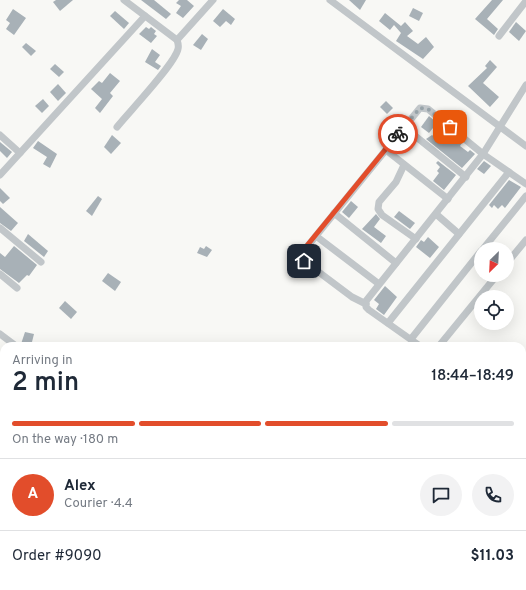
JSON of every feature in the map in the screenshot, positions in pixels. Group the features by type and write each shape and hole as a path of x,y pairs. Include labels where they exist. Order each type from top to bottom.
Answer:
{"street":[{"path":"117,127 172,60 179,48 177,40 124,0"},
{"path":"177,40 213,0"},
{"path":"330,0 526,146"},
{"path":"499,36 526,0"},
{"path":"0,175 145,16"},
{"path":"366,304 366,301 378,284 416,239 483,154 526,85"},
{"path":"415,342 369,310 366,304 352,297 301,257 302,253 420,108 428,109 483,154 526,184"},
{"path":"404,127 466,177"},
{"path":"0,134 20,153"},
{"path":"386,150 448,199"},
{"path":"404,165 396,182 379,202 378,209 382,215 416,239"},
{"path":"388,323 509,172"},
{"path":"489,242 526,196"},
{"path":"334,214 396,263"},
{"path":"436,214 459,234"},
{"path":"0,228 41,262"},
{"path":"316,236 378,284"},
{"path":"514,255 526,240"},
{"path":"411,339 474,261"},
{"path":"0,274 17,288"},
{"path":"442,342 491,282"},
{"path":"0,334 11,342"}],"building":[{"path":"56,0 73,0 60,11 53,2"},
{"path":"141,0 154,0 171,14 166,19"},
{"path":"179,0 187,0 194,6 183,18 176,13 181,6 176,3"},
{"path":"349,0 366,0 360,10"},
{"path":"492,0 503,0 487,19 498,29 494,35 475,19"},
{"path":"413,8 423,13 419,21 409,16"},
{"path":"13,9 26,18 14,35 6,29 10,23 6,20"},
{"path":"223,9 235,19 231,25 226,21 220,27 213,21"},
{"path":"115,11 129,23 124,29 110,16"},
{"path":"385,13 401,26 405,22 413,31 407,36 418,44 426,37 434,47 423,59 396,41 401,33 394,25 390,30 379,21"},
{"path":"516,22 526,31 519,41 509,32"},
{"path":"146,27 149,29 151,27 156,31 154,34 157,36 151,43 139,34"},
{"path":"202,34 208,39 201,50 193,45"},
{"path":"26,43 36,51 31,56 22,47"},
{"path":"152,49 160,55 155,62 161,66 158,70 145,62"},
{"path":"490,60 497,67 483,83 499,97 490,107 468,86 487,68 485,66"},
{"path":"55,64 64,72 59,77 50,69"},
{"path":"110,73 120,81 110,93 113,96 100,113 95,108 102,99 91,89 99,81 102,83"},
{"path":"58,84 66,93 58,101 50,92"},
{"path":"43,99 49,106 42,113 35,106"},
{"path":"386,101 393,108 387,114 380,107"},
{"path":"429,116 437,123 429,133 421,127"},
{"path":"446,130 446,135 456,142 458,140 462,143 460,146 468,152 470,150 475,154 462,168 426,139 432,135 444,144 441,131"},
{"path":"112,135 121,143 111,154 104,147"},
{"path":"38,141 57,154 50,168 43,164 47,157 33,148"},
{"path":"0,142 12,152 7,158 0,151"},
{"path":"438,161 456,175 444,190 433,181 439,173 437,171 440,167 436,163"},
{"path":"484,161 491,166 484,174 477,169"},
{"path":"509,180 521,187 505,208 502,205 498,209 494,205 492,208 489,205"},
{"path":"0,188 10,198 3,204 0,201"},
{"path":"98,196 102,199 92,216 86,211"},
{"path":"351,201 358,207 349,218 342,212"},
{"path":"0,207 18,223 11,231 0,223"},
{"path":"399,211 415,223 410,229 394,217"},
{"path":"376,214 380,219 374,227 386,236 381,243 362,229"},
{"path":"28,234 48,251 44,257 24,241"},
{"path":"428,237 439,247 430,258 416,247 421,240 424,242"},
{"path":"14,246 37,265 29,276 27,275 19,283 0,269 0,253 5,257"},
{"path":"206,246 212,250 207,257 197,253 200,247 204,249"},
{"path":"108,273 121,282 115,291 102,281"},
{"path":"385,286 397,297 384,315 376,309 379,304 374,300"},
{"path":"65,301 77,312 71,319 59,308"},
{"path":"25,332 34,334 32,342 22,342"}],"way so far":[{"path":"398,134 420,108 428,109 450,127"}],"route":[{"path":"304,261 301,257 305,248 398,134"}]}
